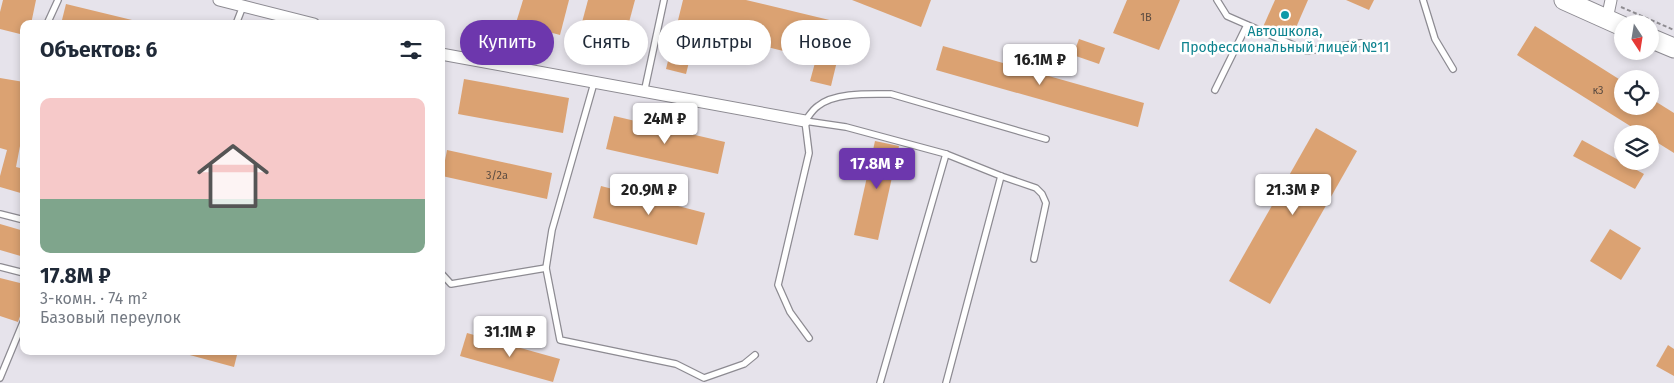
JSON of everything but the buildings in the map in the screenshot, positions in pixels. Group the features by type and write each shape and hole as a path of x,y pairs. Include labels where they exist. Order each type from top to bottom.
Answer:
{"main road":[{"path":"1564,0 1613,12"},
{"path":"1659,42 1674,48"}],"street":[{"path":"219,0 298,20"},
{"path":"445,55 644,93 698,100 805,121"}],"lane":[{"path":"49,20 58,0"},
{"path":"644,93 664,0"},
{"path":"1217,0 1227,16 1307,51 1360,43"},
{"path":"1423,0 1435,39 1453,69"},
{"path":"238,20 243,6"},
{"path":"1215,90 1246,24"},
{"path":"594,83 552,230 546,268 560,340 676,364 704,381 744,364 755,355"},
{"path":"809,338 790,312 778,286 809,153 805,121 818,106 836,98 864,94 891,94 1046,139"},
{"path":"805,121 846,126 946,154 1036,188 1042,194 1046,203 1034,260"},
{"path":"880,383 946,154"},
{"path":"946,383 1000,176"},
{"path":"0,214 20,219"},
{"path":"0,267 20,272"},
{"path":"445,277 451,284 546,268"},
{"path":"0,378 20,330"}],"path":[{"path":"1613,12 1674,30"}],"place":[{"name":"Автошкола, Профессиональный лицей №11","path":"1285,15"}]}
